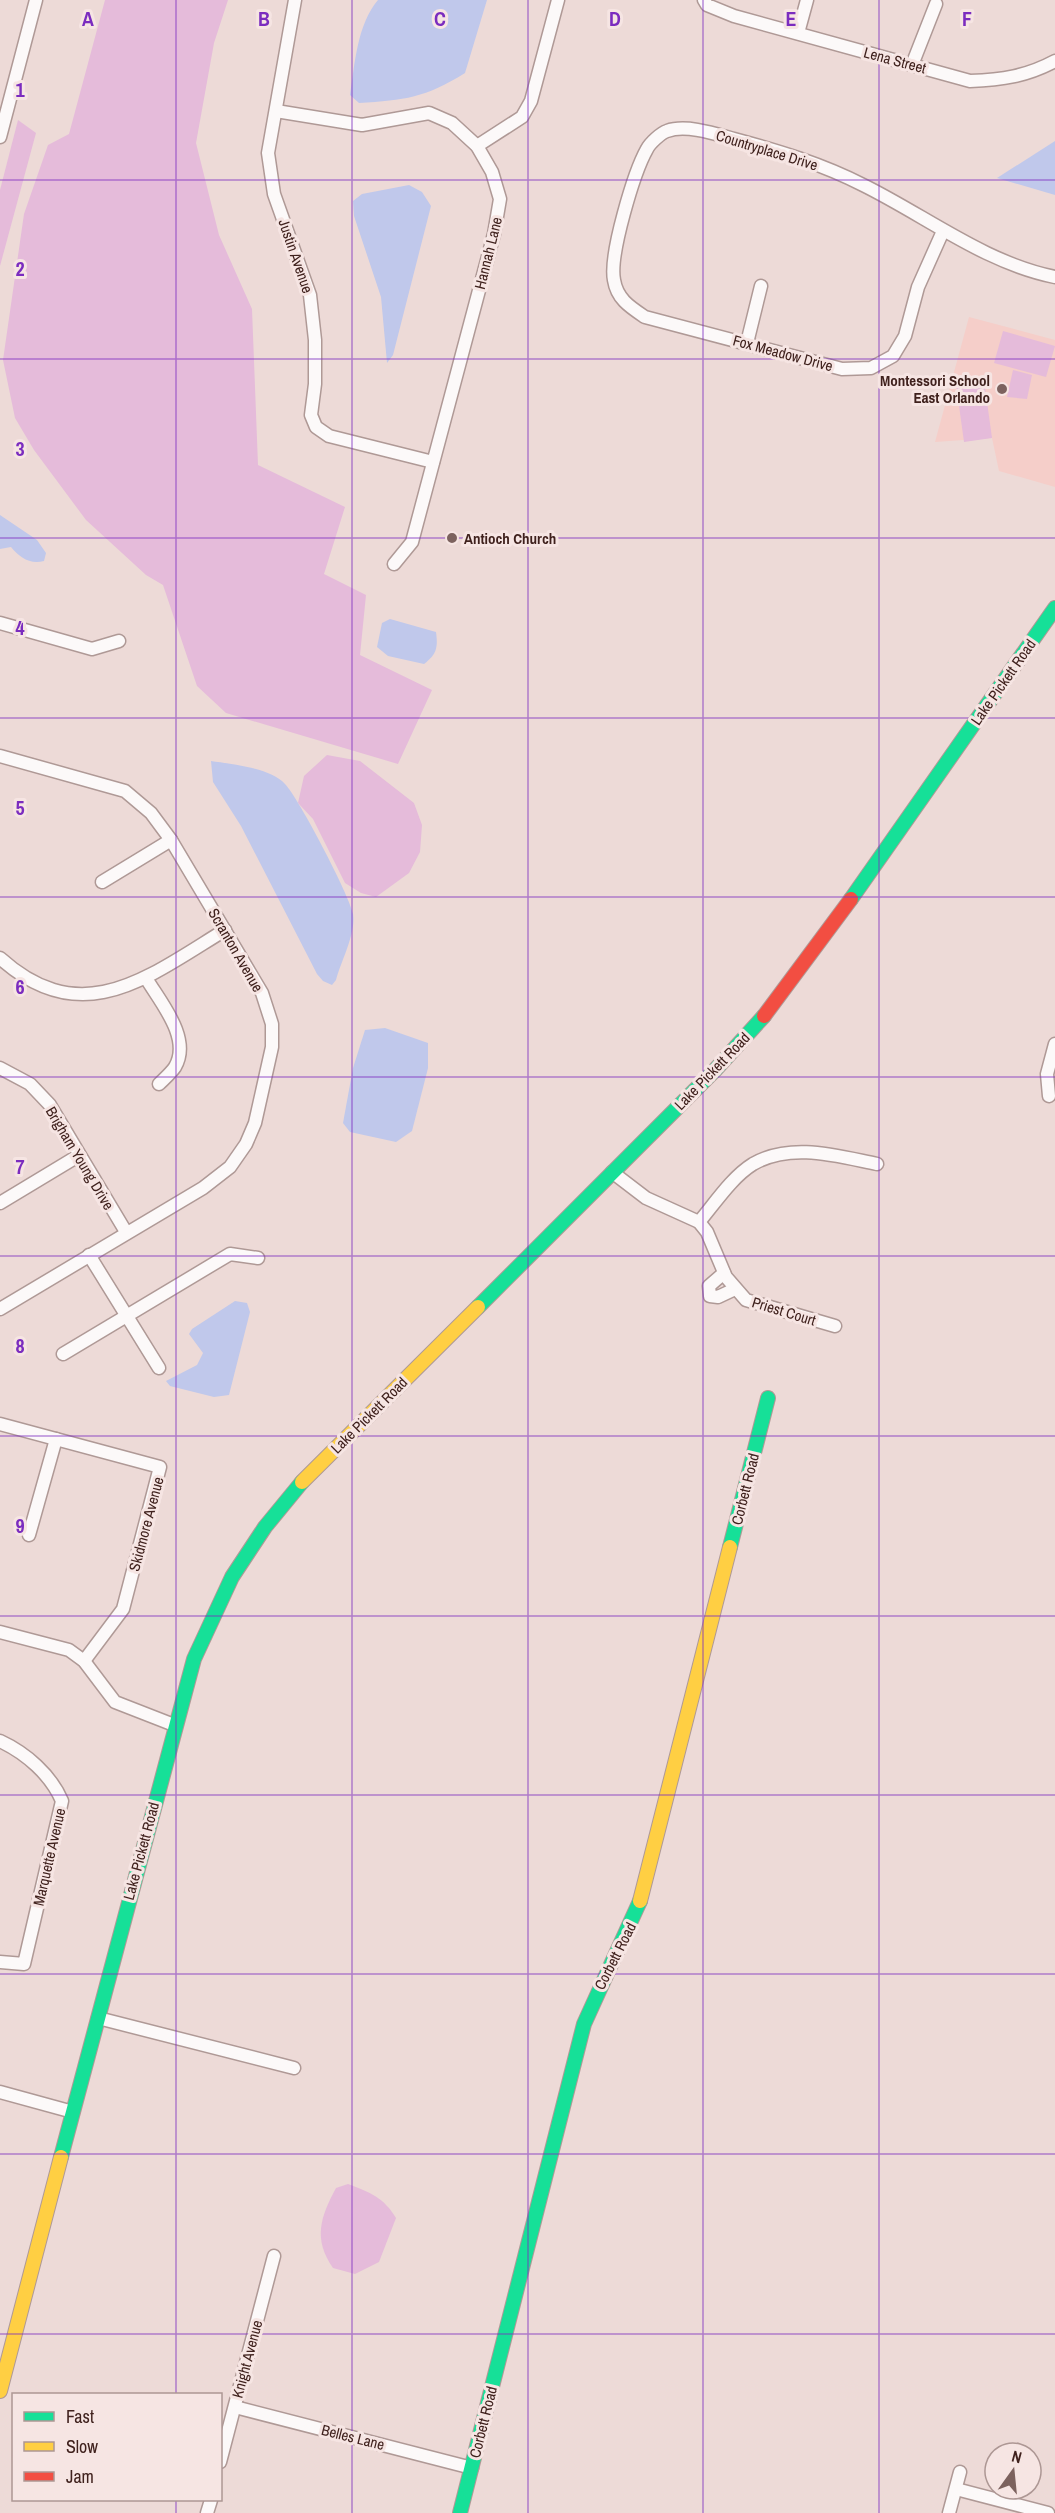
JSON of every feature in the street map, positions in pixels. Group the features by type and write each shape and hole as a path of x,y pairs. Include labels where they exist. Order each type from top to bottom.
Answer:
{"main road":[{"name":"Lake Pickett Road","path":"0,2391 174,1725 204,1628 229,1577 262,1527 323,1460 735,1048 783,992 1055,608"},
{"name":"Corbett Road","path":"460,2513 584,2024 602,1979 632,1925 643,1893 768,1398"}],"street":[{"path":"0,137 36,0"},
{"name":"Justin Avenue","path":"295,0 268,153 274,194 310,295 315,340 315,384 311,414 316,427 329,436 433,462"},
{"path":"477,146 522,117 531,101 558,0"},
{"name":"Lena Street","path":"704,0 707,5 734,16 970,81 1005,80 1035,71 1055,61"},
{"path":"798,33 807,0"},
{"path":"912,65 936,4"},
{"name":"Hannah Lane","path":"276,111 362,125 429,113 452,123 477,146 492,172 500,199 494,234 412,542 394,564"},
{"name":"Countryplace Drive","path":"645,317 623,303 614,282 613,258 639,166 648,146 667,131 700,130 813,162 864,185 943,231 1029,272 1055,278"},
{"name":"Fox Meadow Drive","path":"645,317 842,369 871,368 893,356 905,336 918,287 943,231"},
{"path":"747,343 761,286"},
{"path":"0,623 92,649 119,641"},
{"name":"Scranton Avenue","path":"0,756 125,791 151,813 171,840 262,993 272,1024 268,1073 255,1123 246,1144 230,1167 204,1188 126,1232 0,1309"},
{"path":"102,882 171,840"},
{"path":"0,958 18,974 45,988 87,996 117,989 146,978 225,930"},
{"path":"146,978 175,1026 181,1051 175,1068 159,1084"},
{"path":"1049,1096 1047,1074 1055,1044"},
{"name":"Brigham Young Drive","path":"0,1068 30,1084 50,1105 78,1156 126,1232"},
{"path":"612,1172 646,1198 699,1221 753,1164 781,1154 814,1152 877,1164"},
{"path":"0,1203 78,1156"},
{"name":"Priest Court","path":"699,1221 707,1232 724,1273 735,1289 753,1303 835,1326"},
{"path":"63,1354 230,1254 258,1258"},
{"path":"89,1255 159,1368"},
{"path":"724,1273 709,1286 710,1296 718,1297 735,1289"},
{"name":"Skidmore Avenue","path":"0,1424 160,1467 123,1609 84,1661"},
{"path":"29,1535 56,1439"},
{"path":"1,1636 69,1650 84,1661 115,1702 174,1725"},
{"name":"Marquette Avenue","path":"0,1741 39,1768 55,1785 62,1801 24,1964 0,1962"},
{"path":"98,2018 294,2068"},
{"path":"0,2092 73,2112"},
{"name":"Knight Avenue","path":"222,2455 274,2256"},
{"name":"Belles Lane","path":"235,2407 472,2468"},
{"path":"950,2513 960,2472"},
{"path":"956,2488 1048,2513"}],"shaded area":[{"path":"105,0 228,0 214,43 196,143 219,235 252,309 258,465 345,507 324,574 366,595 360,655 432,690 398,764 226,713 197,686 163,585 146,575 86,520 34,450 15,418 3,360 24,214 48,145 69,134"},
{"path":"18,120 36,133 0,266 0,190"},
{"name":"Montessori School East Orlando","path":"969,317 1055,340 1055,487 999,471 992,438 935,442"},
{"path":"1003,331 1055,346 1046,377 994,363"},
{"path":"1013,370 1032,375 1027,399 1007,397"},
{"path":"984,380 992,438 964,442 956,384"},
{"path":"327,755 360,761 414,803 422,825 420,852 409,873 376,897 361,893 345,883 313,819 298,803 304,776"},
{"path":"348,2184 376,2196 387,2205 396,2218 379,2262 355,2274 333,2268 321,2238 323,2219 330,2199 336,2188"}],"water":[{"path":"378,0 487,0 465,73 426,93 389,101 359,103 350,95 356,57 365,21"},
{"path":"1055,141 1055,195 997,178"},
{"path":"409,185 422,192 431,206 393,355 387,363 381,297 354,216 353,201 362,194"},
{"path":"0,515 37,540 46,553 44,561 34,562 25,559 11,547 0,549"},
{"path":"390,619 436,632 436,650 432,657 424,664 388,656 377,647 382,623"},
{"path":"211,761 261,770 285,784 334,868 350,904 353,922 350,939 336,980 332,985 323,981 317,974 241,826 213,782"},
{"path":"385,1028 428,1043 428,1068 412,1131 396,1142 350,1132 343,1123 353,1068 365,1030"},
{"path":"235,1301 247,1303 250,1312 229,1395 214,1397 170,1386 166,1381 197,1365 203,1353 189,1334 192,1329"}],"traffic: fast":[{"path":"851,899 1055,608"},
{"path":"478,1307 715,1070 764,1016"},
{"path":"730,1547 768,1398"},
{"path":"61,2157 194,1659 232,1577 265,1527 302,1482"},
{"path":"460,2513 584,2024 640,1901"}],"traffic: slow":[{"path":"302,1482 478,1307"},
{"path":"640,1901 730,1547"},
{"path":"0,2391 61,2157"}],"traffic: jam":[{"path":"764,1016 851,899"}],"place":[{"name":"Montessori School East Orlando","path":"1002,389"},
{"name":"Antioch Church","path":"452,538"}]}
